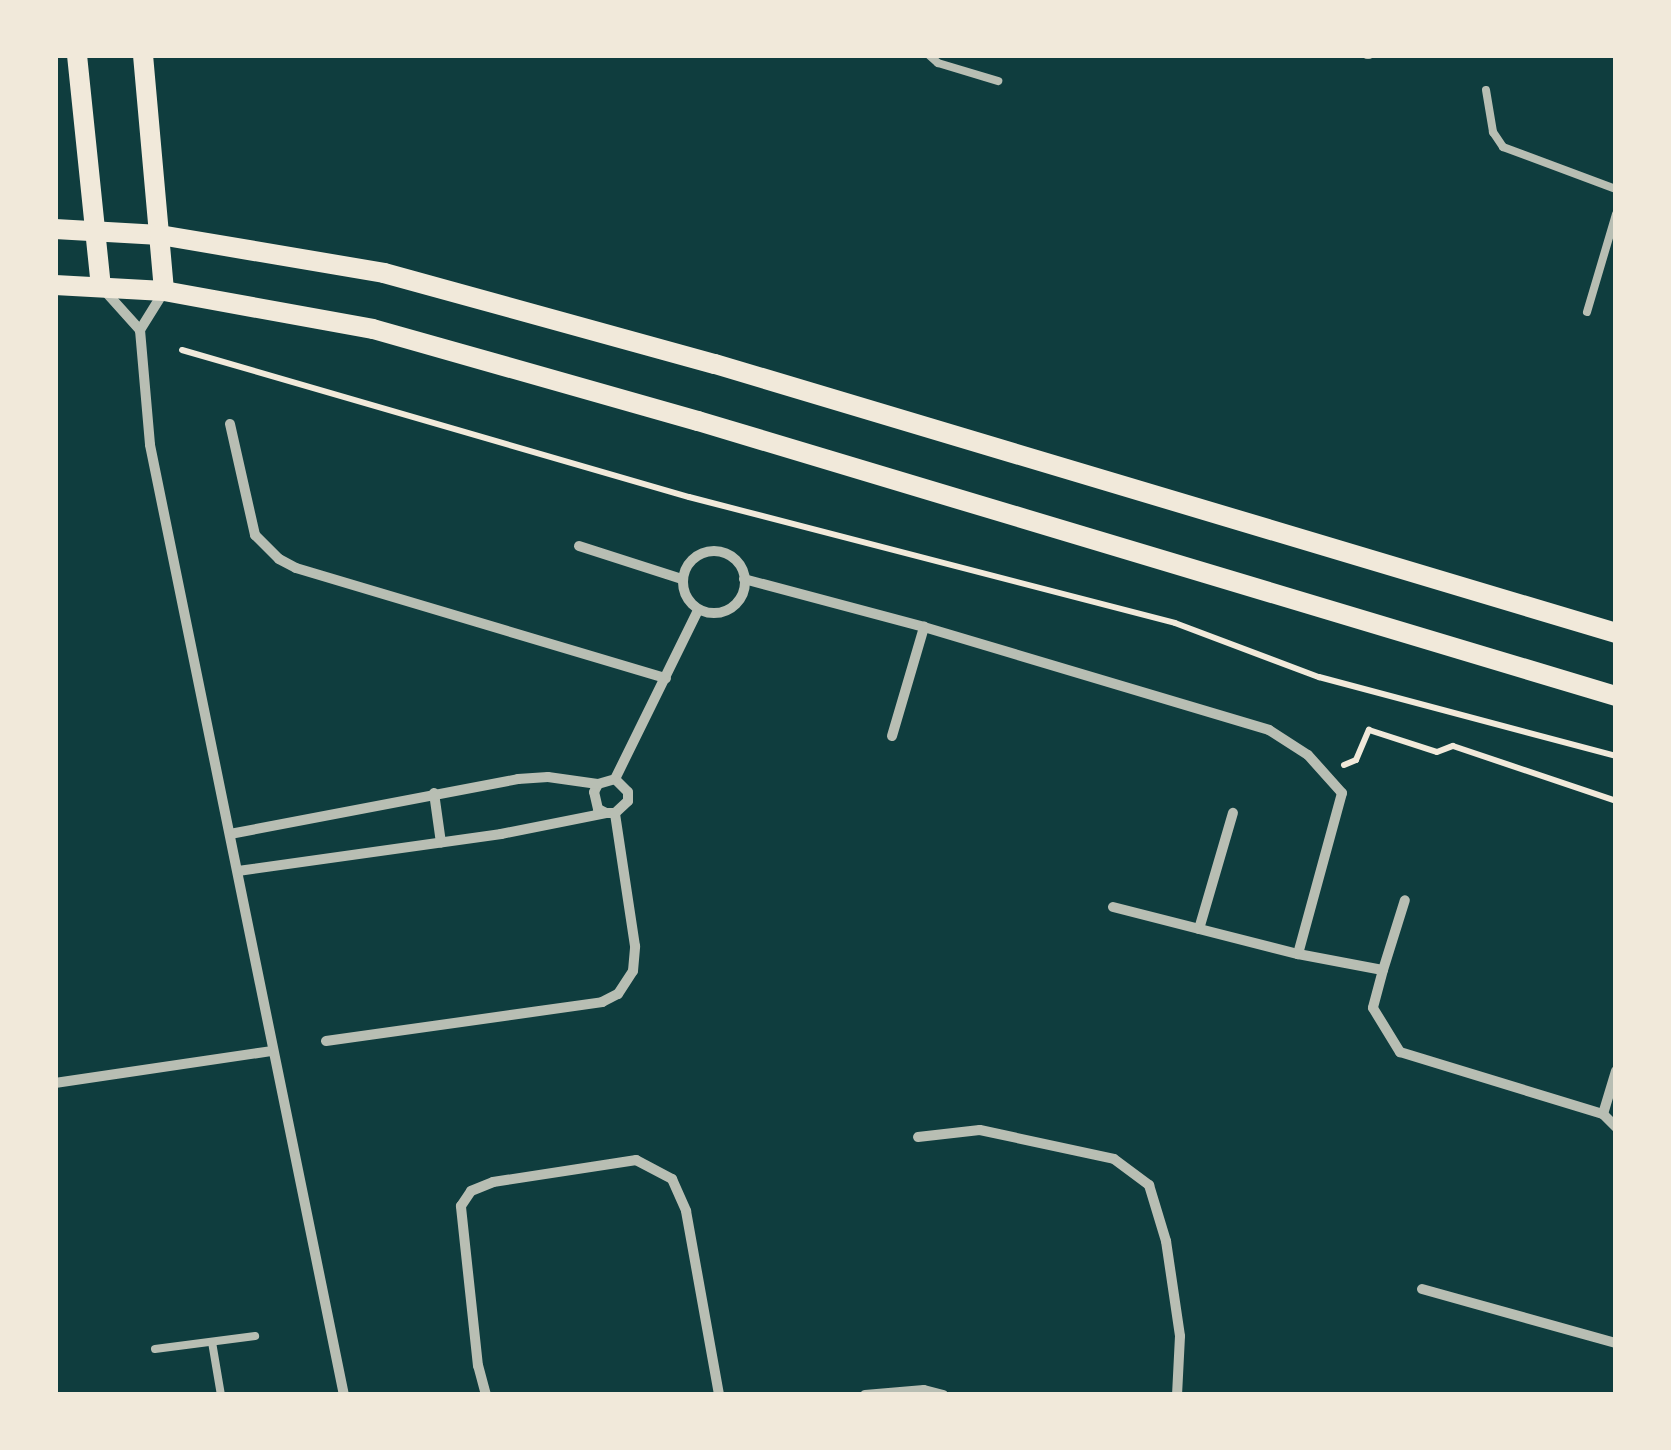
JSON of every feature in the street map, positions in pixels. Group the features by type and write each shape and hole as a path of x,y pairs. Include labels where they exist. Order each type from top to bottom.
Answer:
{"main road":[{"path":"77,55 101,286"},
{"path":"143,55 164,291"},
{"path":"55,229 160,235 384,272 715,364 1616,633"},
{"path":"55,285 164,291 372,329 698,421 1616,696"}],"street":[{"path":"101,286 140,330"},
{"path":"164,291 140,330 150,445 344,1395"},
{"path":"230,424 256,536 279,559 296,568 666,678"},
{"path":"579,546 682,578"},
{"path":"717,551 738,562 744,579 741,598 722,613 698,610 688,602 682,578 694,557 717,551"},
{"path":"744,579 924,627 1269,730 1308,754 1342,792 1298,954"},
{"path":"230,834 491,784 548,777 598,784 615,779 698,610"},
{"path":"892,736 924,627"},
{"path":"238,870 501,834 611,813 623,808 628,792 615,779"},
{"path":"326,1041 602,1002 618,994 633,971 634,946 611,813 594,801 598,784"},
{"path":"434,793 441,842"},
{"path":"1198,929 1233,814"},
{"path":"1405,900 1373,1008 1400,1052 1602,1114 1616,1127"},
{"path":"1112,907 1298,954 1383,970"},
{"path":"55,1082 273,1051"},
{"path":"1602,1114 1616,1071"},
{"path":"918,1137 980,1130 1114,1160 1149,1185 1166,1241 1180,1336 1178,1395"},
{"path":"486,1395 478,1366 461,1206 471,1191 493,1182 636,1160 672,1179 686,1210 719,1395"},
{"path":"1422,1290 1616,1343"},
{"path":"865,1395 943,1395"}],"lane":[{"path":"929,55 938,63 998,80"},
{"path":"1486,90 1494,132 1503,147 1616,189"},
{"path":"1587,312 1616,214"},
{"path":"156,1349 255,1336"},
{"path":"212,1342 220,1395"}],"path":[{"path":"182,350 689,497 1174,622 1320,677 1616,756"},
{"path":"1324,772 1356,760 1370,730 1437,752 1453,746 1616,801"}]}
